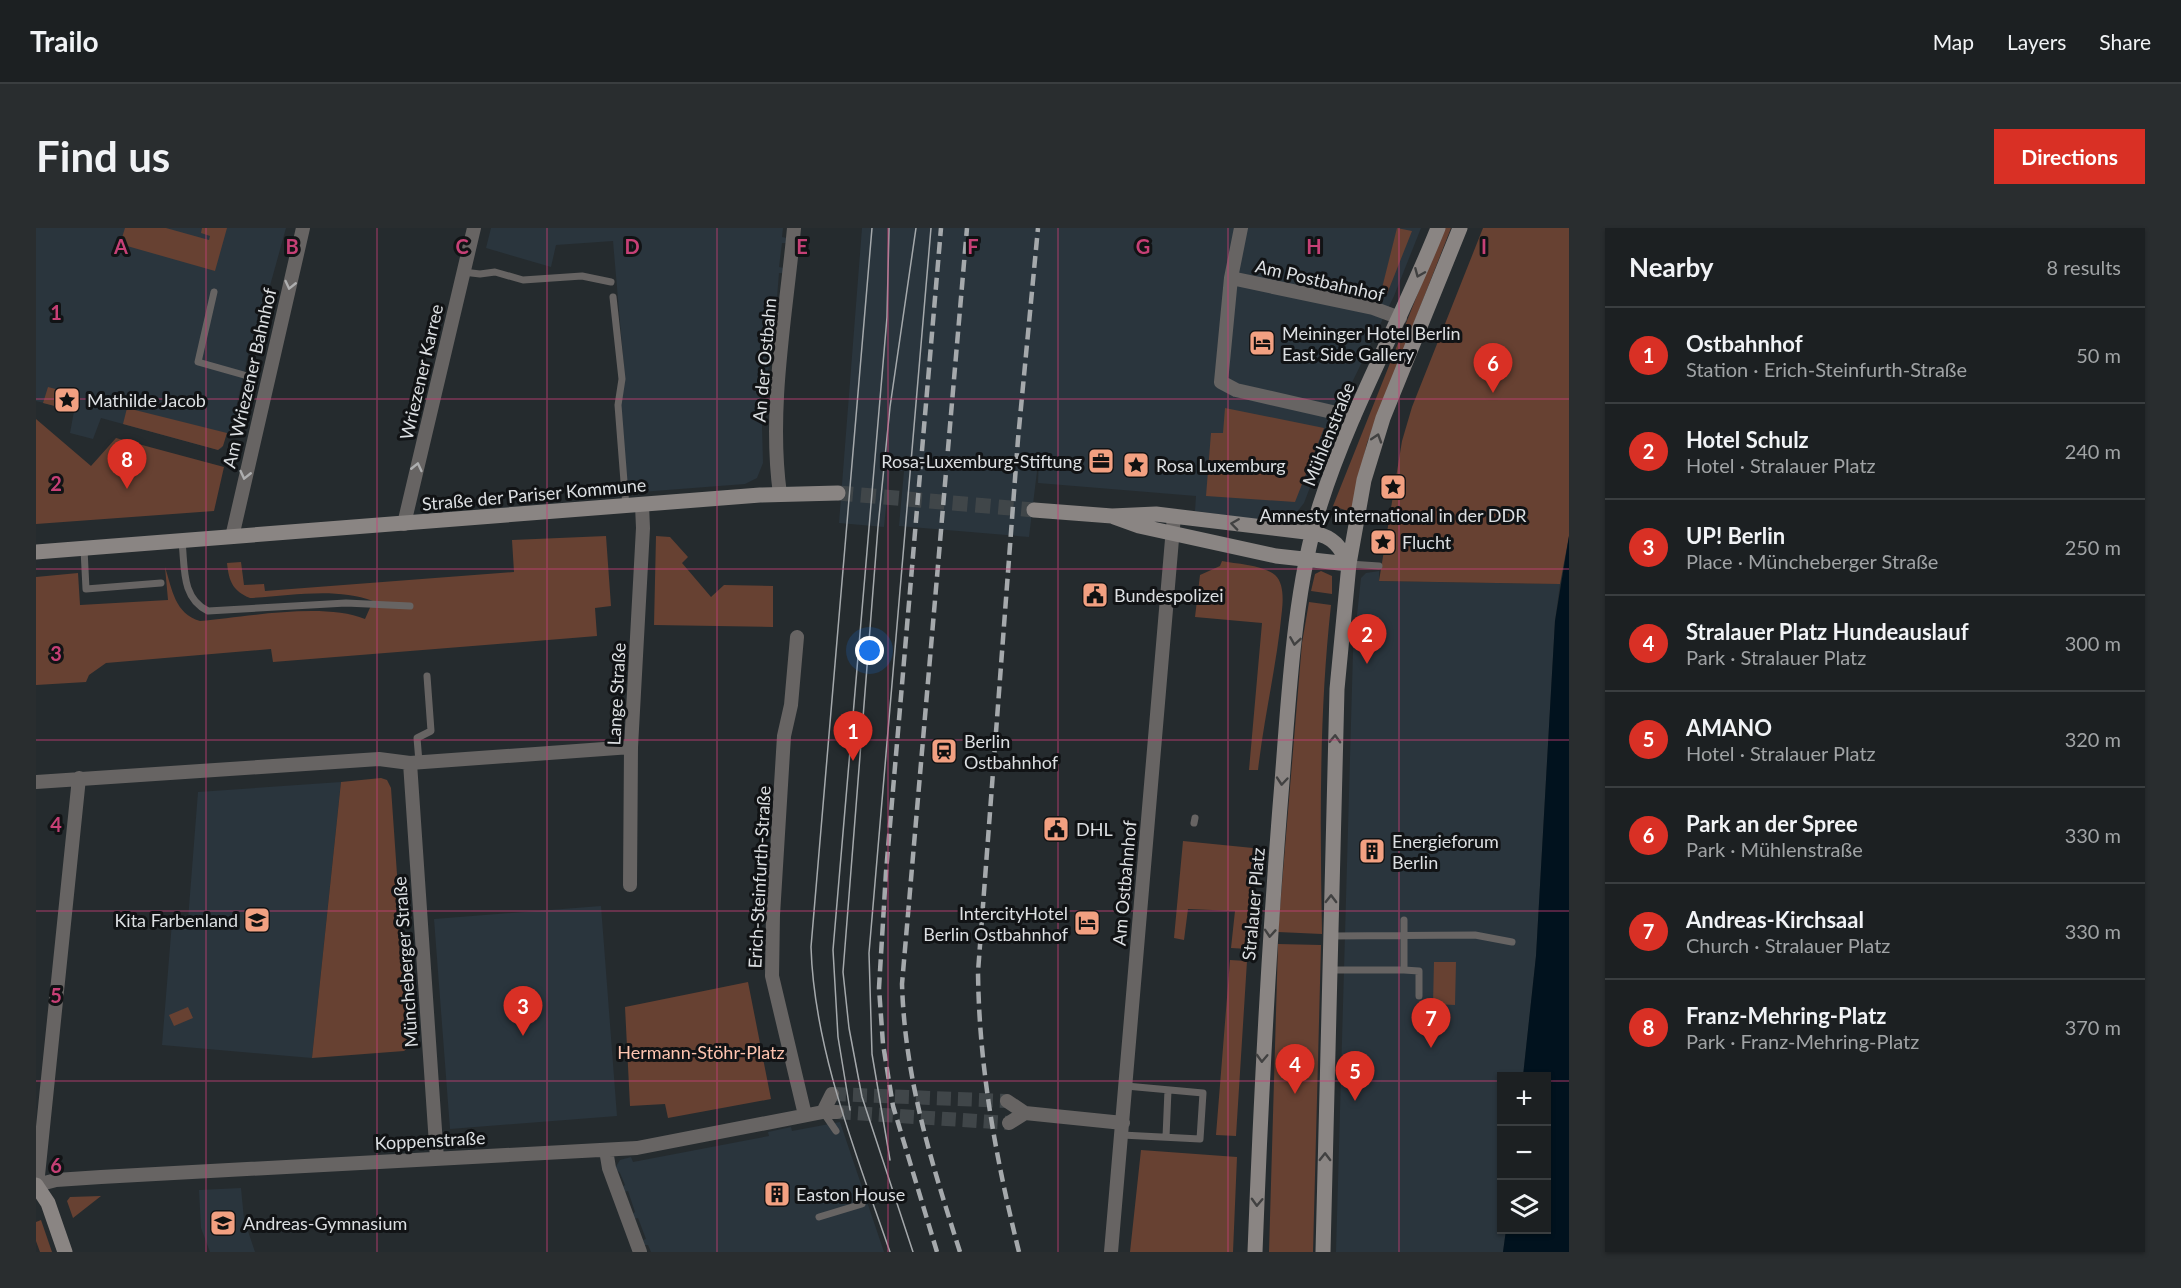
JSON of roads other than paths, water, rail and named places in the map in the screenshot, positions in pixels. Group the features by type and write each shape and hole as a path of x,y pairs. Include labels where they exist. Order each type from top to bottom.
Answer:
{"main road":[{"path":"1323,1252 1337,689 1349,564 1364,480 1383,417 1460,228"},
{"name":"Mühlenstraße","path":"1308,560 1320,505 1354,417 1400,318 1435,230"},
{"name":"Straße der Pariser Kommune","path":"36,552 780,494 838,493"},
{"path":"1034,510 1112,516 1141,512 1314,533 1329,536 1339,546 1349,564"},
{"path":"1112,516 1139,526 1276,556 1349,564"},
{"name":"Stralauer Platz","path":"1255,1252 1270,936 1291,667 1308,560"},
{"path":"36,1185 48,1203 65,1252"}],"street":[{"name":"Am Wriezener Bahnhof","path":"232,537 303,228"},
{"name":"Wriezener Karree","path":"404,524 474,228"},
{"name":"An der Ostbahn","path":"780,494 776,462 776,418 794,228"},
{"name":"Am Postbahnhof","path":"1242,228 1231,278 1221,382 1236,390 1354,417"},
{"name":"Am Postbahnhof","path":"1231,278 1372,309 1400,318"},
{"name":"Lange Straße","path":"630,885 631,747 643,528 642,505"},
{"name":"Am Ostbahnhof","path":"1111,1252 1174,516"},
{"name":"Erich-Steinfurth-Straße","path":"796,637 791,705 784,736 773,915 772,976 805,1116"},
{"path":"36,782 379,759 414,762 631,747"},
{"name":"Müncheberger Straße","path":"414,762 437,1159"},
{"path":"36,1185 79,778"},
{"path":"830,1112 832,1094"},
{"path":"1007,1101 1025,1113 1122,1129"},
{"name":"Koppenstraße","path":"36,1185 56,1180 637,1148 830,1112"},
{"path":"1009,1124 1025,1113"},
{"path":"606,1150 609,1168 640,1252"}],"lane":[{"path":"463,272 480,274 495,272 523,280 582,276 611,282"},
{"path":"214,292 198,363 244,375"},
{"path":"613,297 622,379 618,405 626,507"},
{"path":"182,542 188,592 193,601 208,610 346,603 410,606"},
{"path":"84,549 86,589 161,583"},
{"path":"1349,564 1379,566"},
{"path":"414,762 417,738 431,731 427,676"},
{"path":"1404,920 1404,970"},
{"path":"1331,936 1476,935 1512,942"},
{"path":"1330,970 1419,971 1419,996"},
{"path":"1122,1129 1166,1137 1200,1139 1203,1093 1126,1086"},
{"path":"1166,1137 1168,1090"},
{"path":"830,1112 837,1131"},
{"path":"819,1217 862,1204"}],"water":[{"path":"1569,536 1569,1252 1503,1252 1505,1234 1551,1234 1551,1072 1523,1072 1536,956 1555,621"}],"tunnel":[{"path":"838,493 1034,510"},
{"path":"832,1094 1007,1101"},
{"path":"837,1112 1009,1123"}],"tram line":[{"path":"872,228 811,947 820,1025 839,1102 890,1252"},
{"path":"850,1110 838,1037 833,950 887,317 889,228"},
{"path":"913,1252 862,1097 849,1028 843,972 878,527 890,407 916,228"},
{"path":"890,1160 872,1054 869,953 931,228"}],"railway":[{"path":"937,1252 893,1106 883,1044 879,988 886,872 941,228"},
{"path":"960,1252 921,1120 908,1054 902,984 967,228"},
{"path":"1019,1252 990,1113 979,1008 978,972 1018,439 1038,228"}],"place":[{"name":"Meininger Hotel Berlin East Side Gallery","path":"1262,343"},
{"name":"Park an der Spree","path":"1493,393"},
{"name":"Mathilde Jacob","path":"67,400"},
{"name":"Rosa-Luxemburg-Stiftung","path":"1101,461"},
{"name":"Rosa Luxemburg","path":"1136,465"},
{"name":"Amnesty international in der DDR","path":"1393,487"},
{"name":"Franz-Mehring-Platz","path":"127,489"},
{"name":"Flucht","path":"1383,542"},
{"name":"Bundespolizei","path":"1095,595"},
{"name":"Hotel Schulz","path":"1367,664"},
{"name":"Berlin Ostbahnhof","path":"944,751"},
{"name":"Ostbahnhof","path":"853,761"},
{"name":"DHL","path":"1056,829"},
{"name":"Energieforum Berlin","path":"1372,851"},
{"name":"Kita Farbenland","path":"257,920"},
{"name":"IntercityHotel Berlin Ostbahnhof","path":"1087,923"},
{"name":"UP! Berlin","path":"523,1036"},
{"name":"Andreas-Kirchsaal","path":"1431,1048"},
{"name":"Stralauer Platz Hundeauslauf","path":"1295,1094"},
{"name":"AMANO","path":"1355,1101"},
{"name":"Easton House","path":"777,1194"},
{"name":"Andreas-Gymnasium","path":"223,1223"}],"park label":[{"name":"Hermann-Stöhr-Platz","path":"701,1052"}]}
